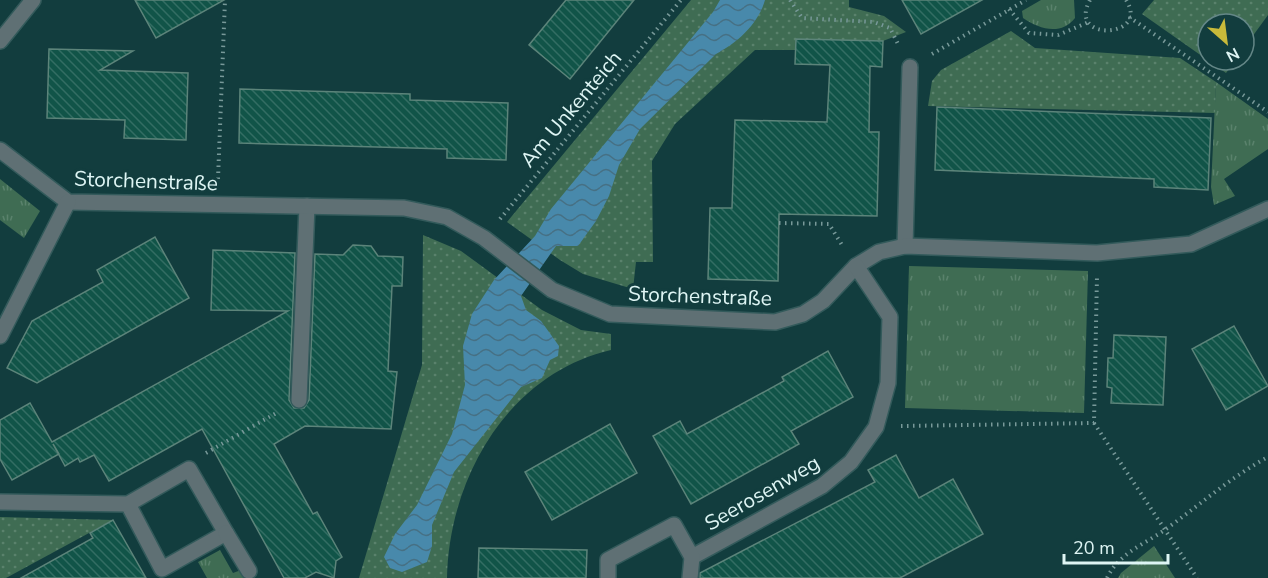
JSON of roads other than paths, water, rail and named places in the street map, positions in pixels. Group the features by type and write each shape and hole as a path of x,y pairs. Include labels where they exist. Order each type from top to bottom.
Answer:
{"street":[{"path":"0,41 33,0"},
{"path":"905,246 910,67"},
{"name":"Storchenstraße","path":"0,150 68,202 404,208 447,217 490,243 552,290 610,314 775,322 803,314 823,301 856,266 879,252 905,246 1097,253 1191,244 1268,209"},
{"path":"0,336 68,202"},
{"path":"299,400 307,206"},
{"name":"Seerosenweg","path":"692,557 822,486 851,462 876,427 888,383 890,317 856,266"},
{"path":"0,502 128,504 189,469 249,571"},
{"path":"128,504 162,569 226,533"},
{"name":"Seerosenweg","path":"608,578 608,560 674,525 692,557 690,578"}],"water":[{"path":"720,0 765,0 762,9 746,32 716,54 640,129 619,165 609,196 596,221 578,246 556,246 521,296 526,310 541,321 559,346 558,356 550,360 542,378 521,387 454,472 432,525 432,546 427,562 402,572 390,568 384,557 395,534 417,505 452,434 465,385 463,346 472,314 494,280 535,236 551,209 713,12"}]}
